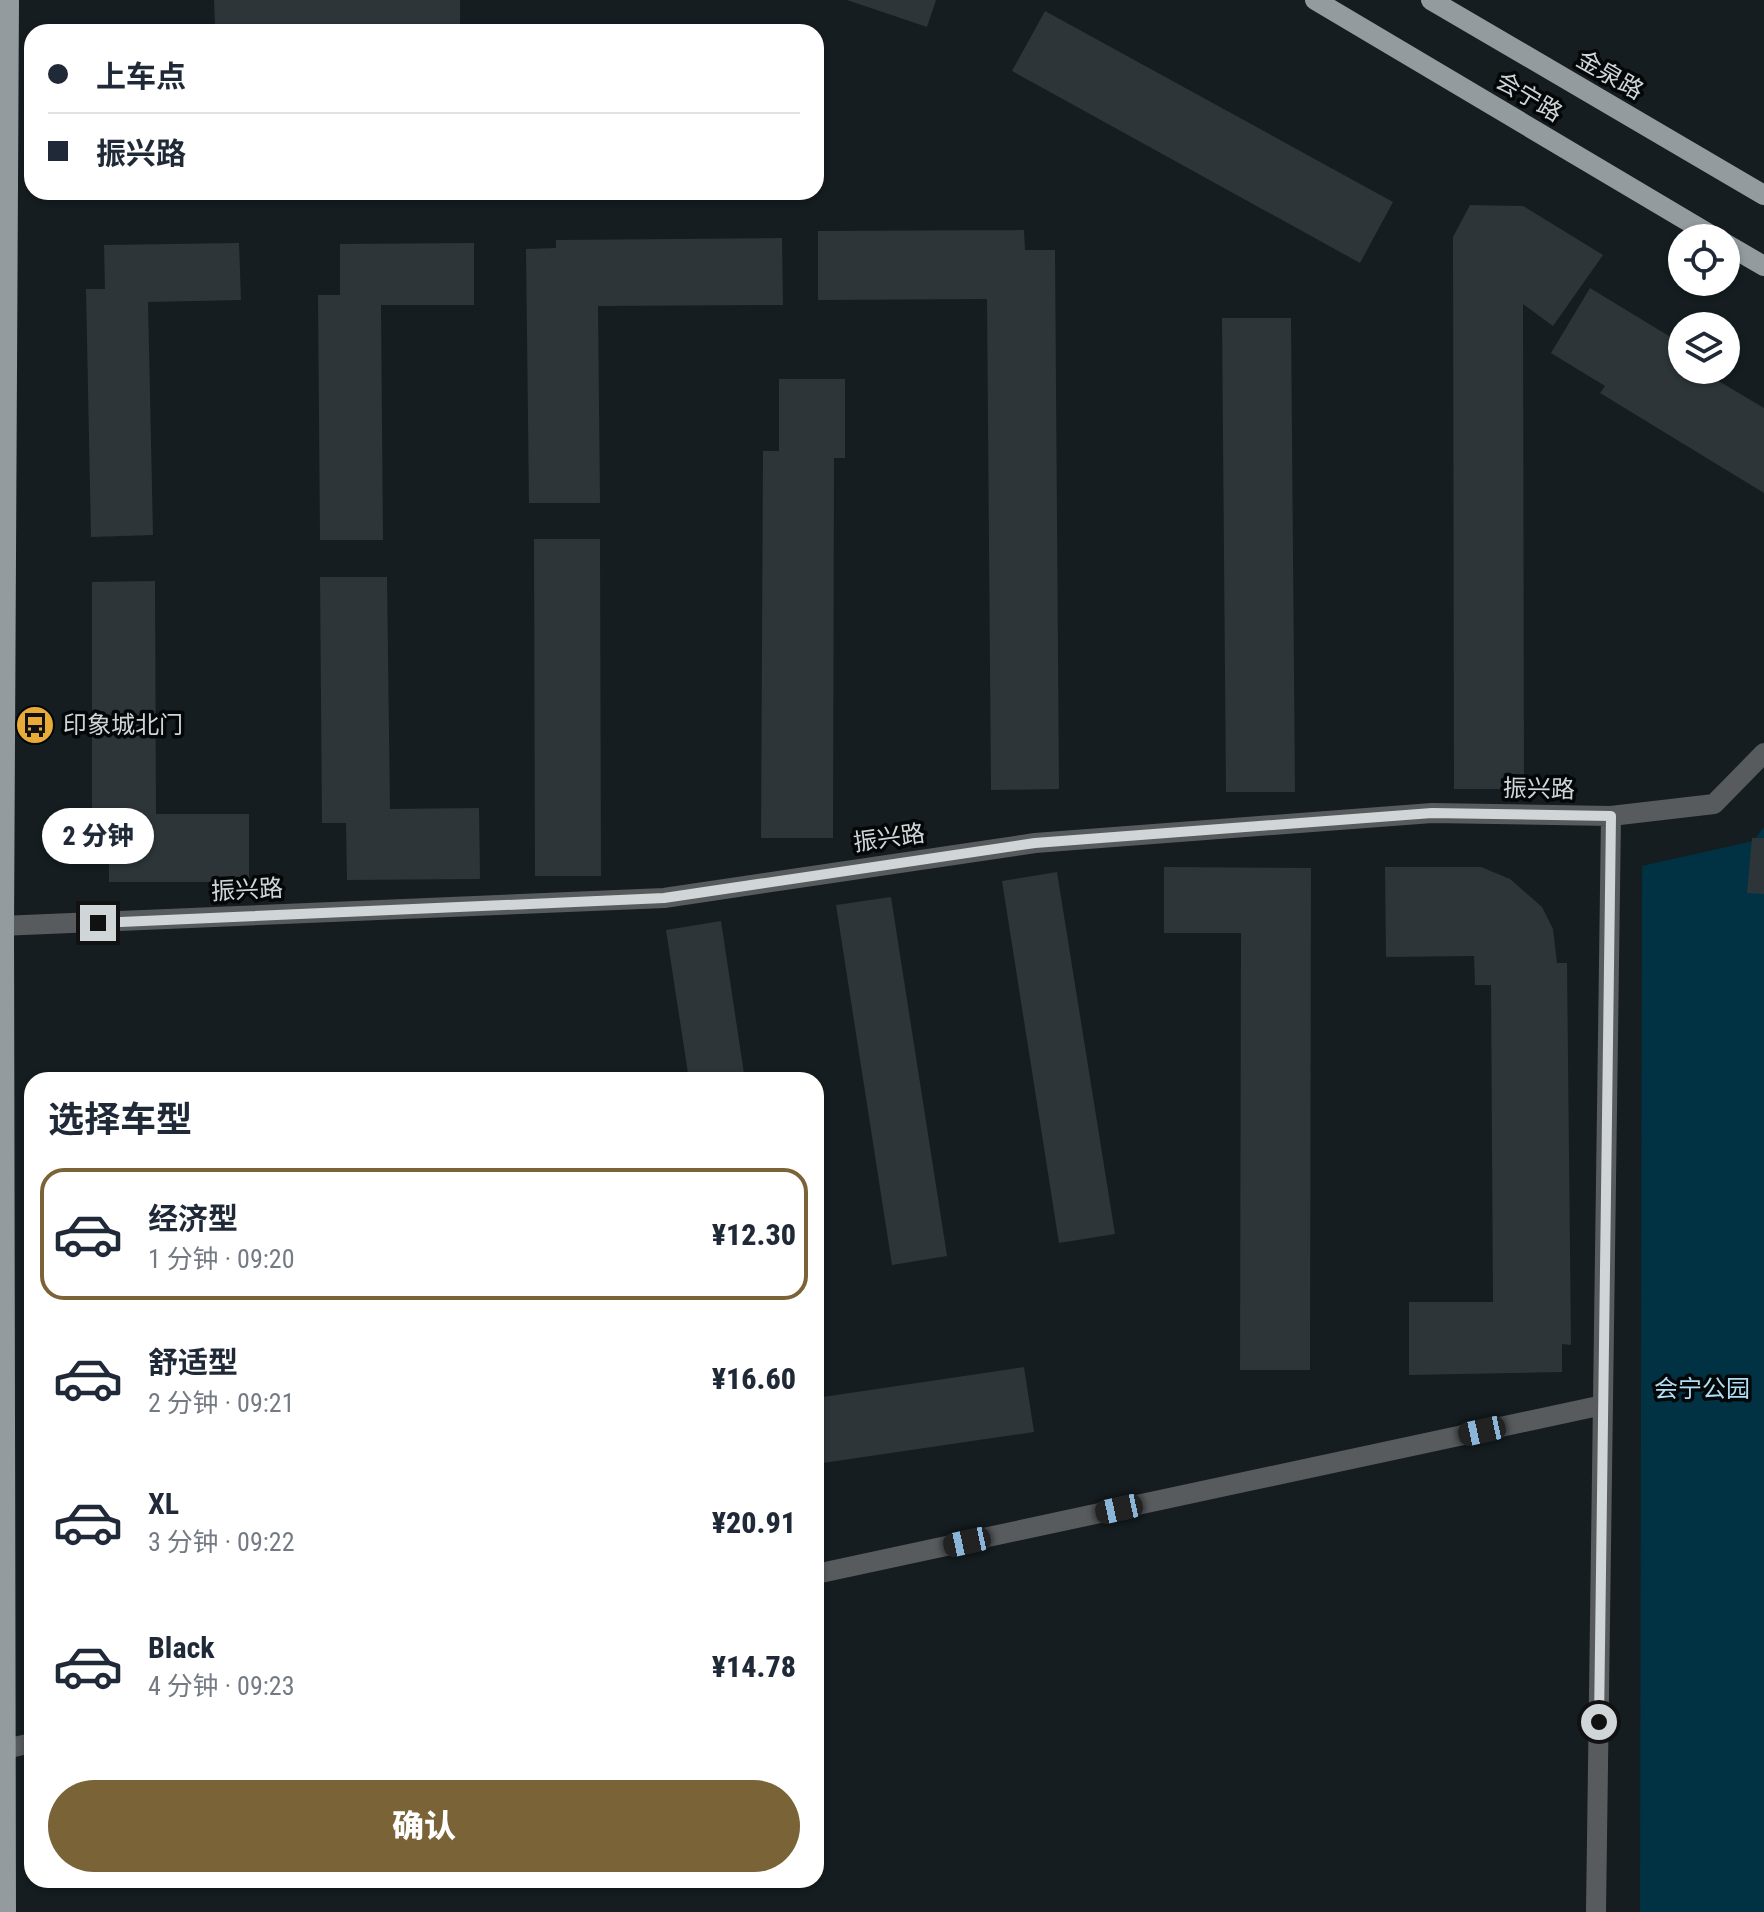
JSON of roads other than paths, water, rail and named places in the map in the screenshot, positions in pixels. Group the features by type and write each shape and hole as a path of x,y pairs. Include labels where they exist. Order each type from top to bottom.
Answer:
{"main road":[{"path":"6,1912 2,927 9,0"},
{"name":"会宁路","path":"1315,0 1692,224"},
{"name":"金泉路","path":"1431,0 1764,195"},
{"path":"1740,252 1764,266"}],"street":[{"name":"振兴路","path":"2,927 664,898 1035,843 1432,813 1611,816 1714,804 1764,753"},
{"path":"1596,1912 1611,816"},
{"path":"824,1572 1603,1405"},
{"path":"5,1749 24,1745"}],"place":[{"name":"印象城北门","path":"35,725"}],"park label":[{"name":"会宁公园","path":"1702,1389"}]}
